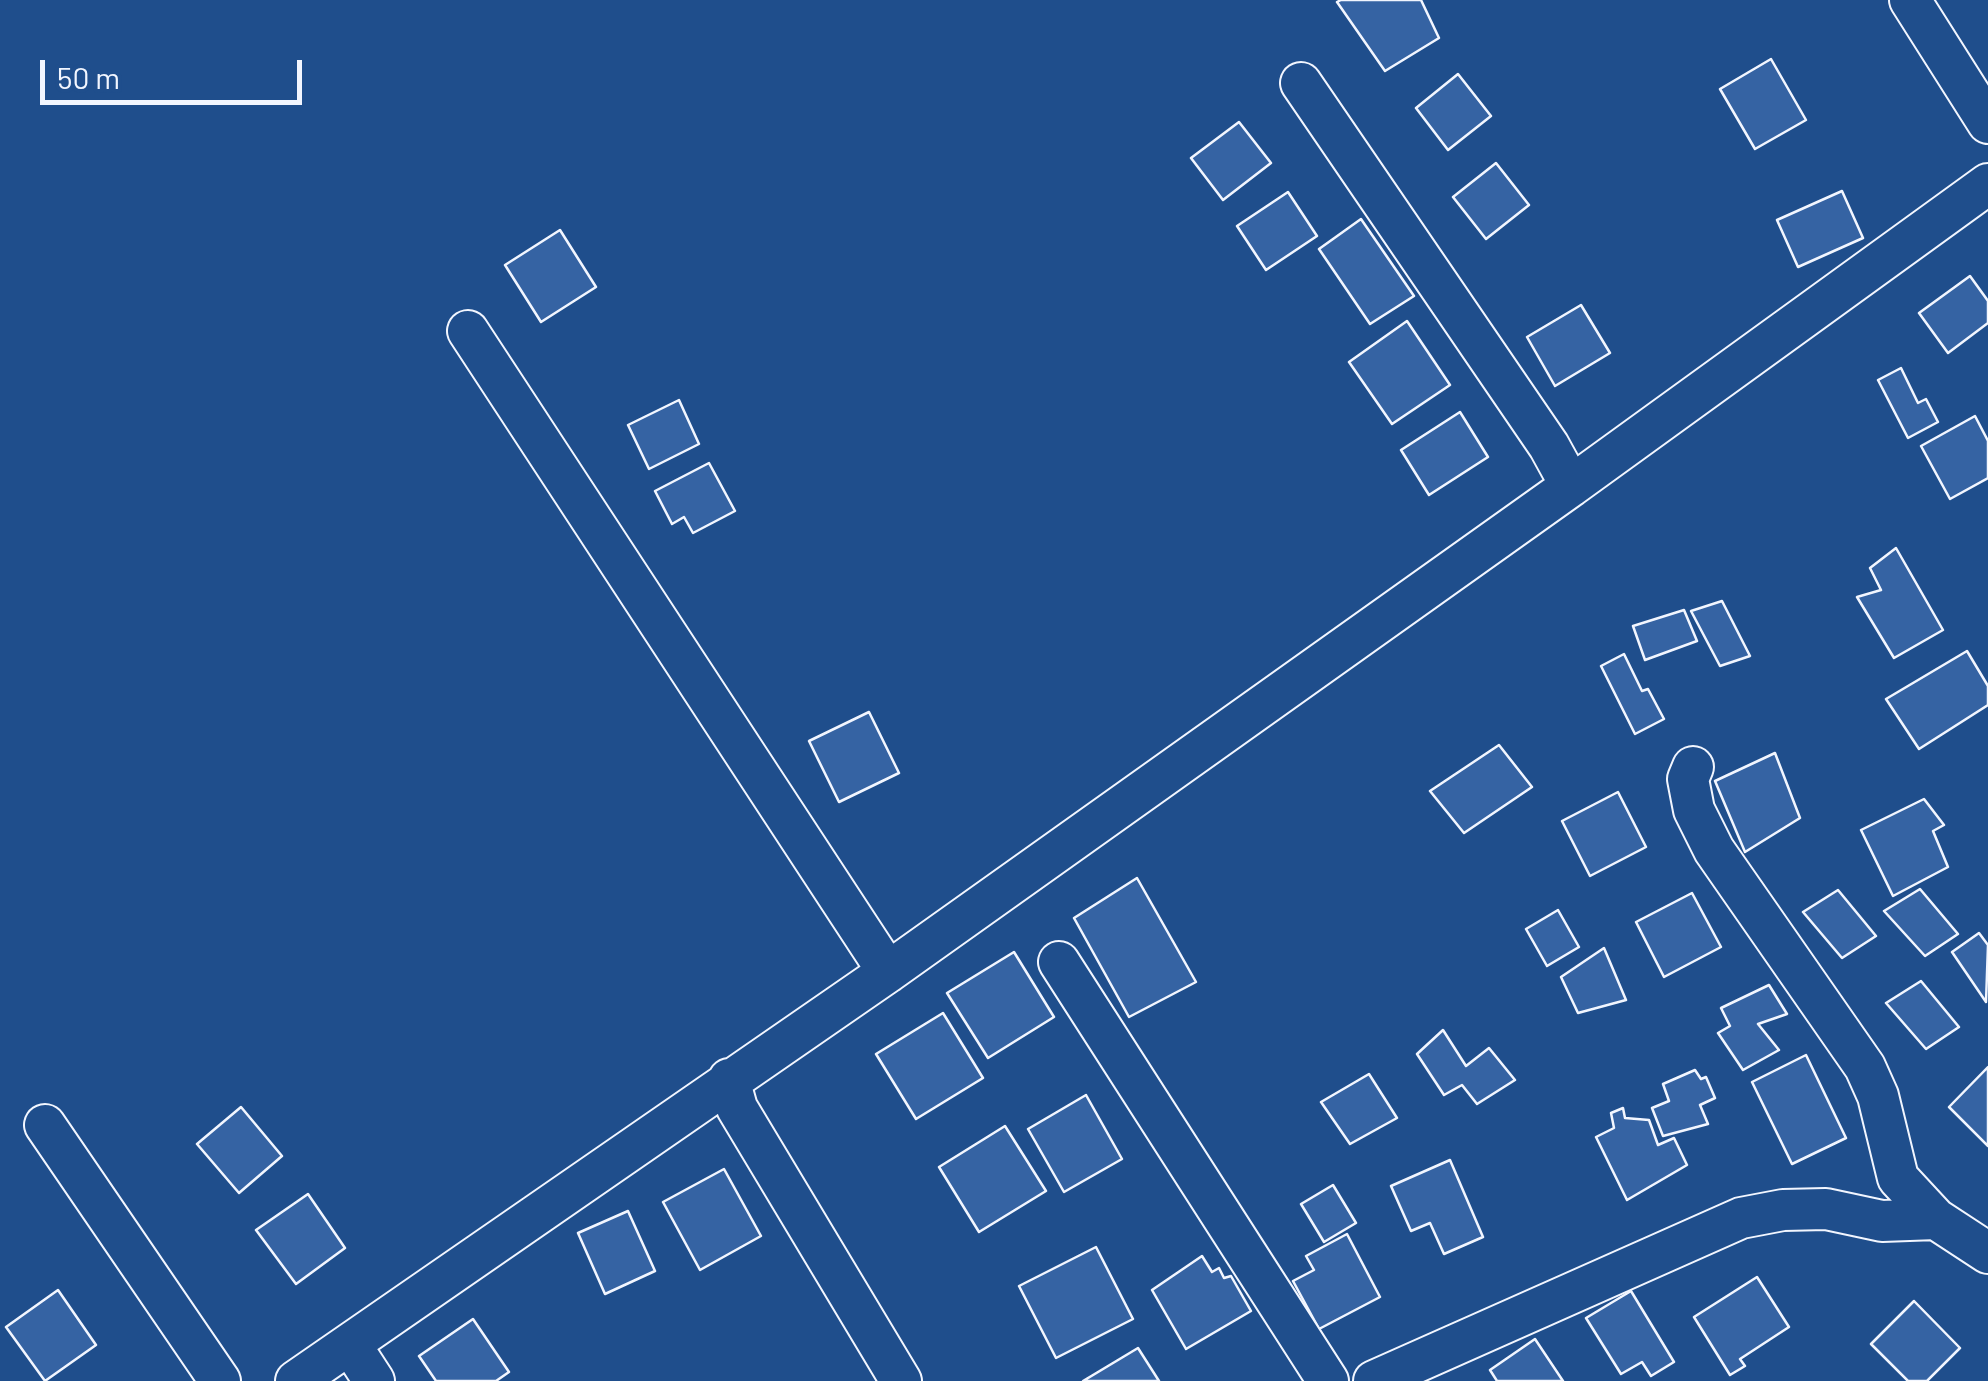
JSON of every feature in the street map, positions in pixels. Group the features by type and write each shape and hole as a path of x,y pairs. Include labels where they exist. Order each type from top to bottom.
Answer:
{"street":[{"path":"1910,0 1988,124"},
{"path":"1301,83 1549,446 1571,486"},
{"path":"296,1381 888,972 1988,184"},
{"path":"468,331 888,972"},
{"path":"1693,766 1688,779 1694,810 1714,850 1865,1066 1878,1096 1898,1178 1936,1219 1988,1253"},
{"path":"1059,962 1328,1381"},
{"path":"729,1079 736,1108 901,1381"},
{"path":"46,1125 220,1381"},
{"path":"1374,1381 1741,1218 1782,1210 1826,1209 1882,1221 1936,1219"},
{"path":"350,1344 374,1381"}],"building":[{"path":"1421,0 1439,38 1385,71 1337,2"},
{"path":"1771,59 1806,120 1755,149 1720,89"},
{"path":"1458,74 1491,116 1448,150 1416,108"},
{"path":"1239,122 1271,163 1223,200 1191,158"},
{"path":"1496,163 1529,205 1486,239 1453,197"},
{"path":"1842,191 1863,238 1798,267 1777,220"},
{"path":"1288,192 1317,236 1266,270 1237,226"},
{"path":"1361,219 1414,296 1370,324 1319,249"},
{"path":"560,230 596,287 541,322 505,265"},
{"path":"1970,276 1988,301 1988,323 1948,353 1919,313"},
{"path":"1581,305 1610,353 1555,386 1527,337"},
{"path":"1407,321 1450,385 1392,424 1349,362"},
{"path":"1901,368 1918,403 1926,399 1938,422 1908,438 1878,380"},
{"path":"679,400 699,444 649,469 628,425"},
{"path":"1460,412 1488,457 1429,495 1401,450"},
{"path":"1975,416 1988,441 1988,478 1950,499 1921,446"},
{"path":"709,463 735,511 693,533 684,517 672,524 655,491"},
{"path":"1896,548 1943,630 1894,658 1857,597 1881,590 1870,568"},
{"path":"1722,601 1750,656 1720,666 1691,611"},
{"path":"1684,610 1697,641 1645,660 1633,626"},
{"path":"1967,651 1988,686 1988,705 1919,749 1886,699"},
{"path":"1624,654 1642,691 1648,689 1664,719 1635,734 1601,666"},
{"path":"869,712 899,773 839,802 809,741"},
{"path":"1499,745 1532,787 1464,833 1430,791"},
{"path":"1775,753 1800,818 1745,852 1715,781"},
{"path":"1618,792 1646,847 1590,876 1562,821"},
{"path":"1924,799 1944,825 1933,831 1948,867 1893,896 1861,830"},
{"path":"1137,878 1196,982 1129,1017 1074,918"},
{"path":"1920,889 1958,934 1925,956 1884,911"},
{"path":"1838,890 1876,936 1842,958 1803,912"},
{"path":"1692,893 1721,947 1664,977 1636,922"},
{"path":"1558,910 1579,947 1547,966 1526,929"},
{"path":"1979,933 1988,945 1986,1002 1952,952"},
{"path":"1604,948 1626,1000 1578,1013 1561,977"},
{"path":"1014,952 1054,1017 988,1058 947,993"},
{"path":"1921,981 1959,1027 1926,1049 1886,1003"},
{"path":"1769,985 1787,1014 1758,1024 1779,1050 1743,1070 1718,1033 1730,1026 1721,1008"},
{"path":"943,1013 983,1078 916,1119 876,1054"},
{"path":"1443,1030 1466,1066 1489,1048 1515,1080 1477,1104 1462,1085 1444,1095 1417,1054"},
{"path":"1806,1055 1846,1138 1792,1164 1752,1082"},
{"path":"1988,1067 1988,1146 1949,1107"},
{"path":"1695,1070 1701,1079 1706,1077 1715,1098 1700,1105 1708,1124 1663,1136 1652,1108 1669,1101 1663,1084"},
{"path":"1369,1074 1397,1118 1350,1144 1321,1102"},
{"path":"1086,1095 1122,1159 1064,1192 1028,1129"},
{"path":"241,1107 282,1156 239,1193 197,1144"},
{"path":"1623,1108 1625,1118 1649,1120 1658,1145 1674,1138 1687,1165 1627,1200 1596,1137 1614,1128 1611,1113"},
{"path":"1005,1126 1046,1191 979,1232 939,1167"},
{"path":"1450,1160 1483,1237 1444,1254 1430,1223 1411,1231 1391,1186"},
{"path":"724,1169 761,1236 700,1270 663,1202"},
{"path":"1333,1185 1356,1223 1324,1242 1301,1204"},
{"path":"308,1194 345,1248 296,1284 256,1230"},
{"path":"628,1211 655,1271 605,1294 578,1233"},
{"path":"1347,1234 1380,1297 1319,1329 1293,1281 1314,1270 1306,1256"},
{"path":"1096,1247 1133,1319 1056,1358 1019,1286"},
{"path":"1202,1256 1212,1272 1219,1268 1224,1278 1231,1276 1251,1311 1186,1349 1152,1290"},
{"path":"1757,1277 1789,1327 1740,1359 1745,1366 1730,1375 1694,1317"},
{"path":"58,1290 96,1345 45,1381 6,1327"},
{"path":"1631,1291 1674,1362 1651,1376 1642,1362 1621,1374 1586,1318"},
{"path":"1914,1301 1960,1348 1927,1381 1908,1381 1871,1344"},
{"path":"473,1319 509,1372 496,1381 436,1381 419,1356"},
{"path":"1535,1339 1563,1381 1497,1381 1490,1370"},
{"path":"1138,1348 1159,1381 1083,1381"}]}
